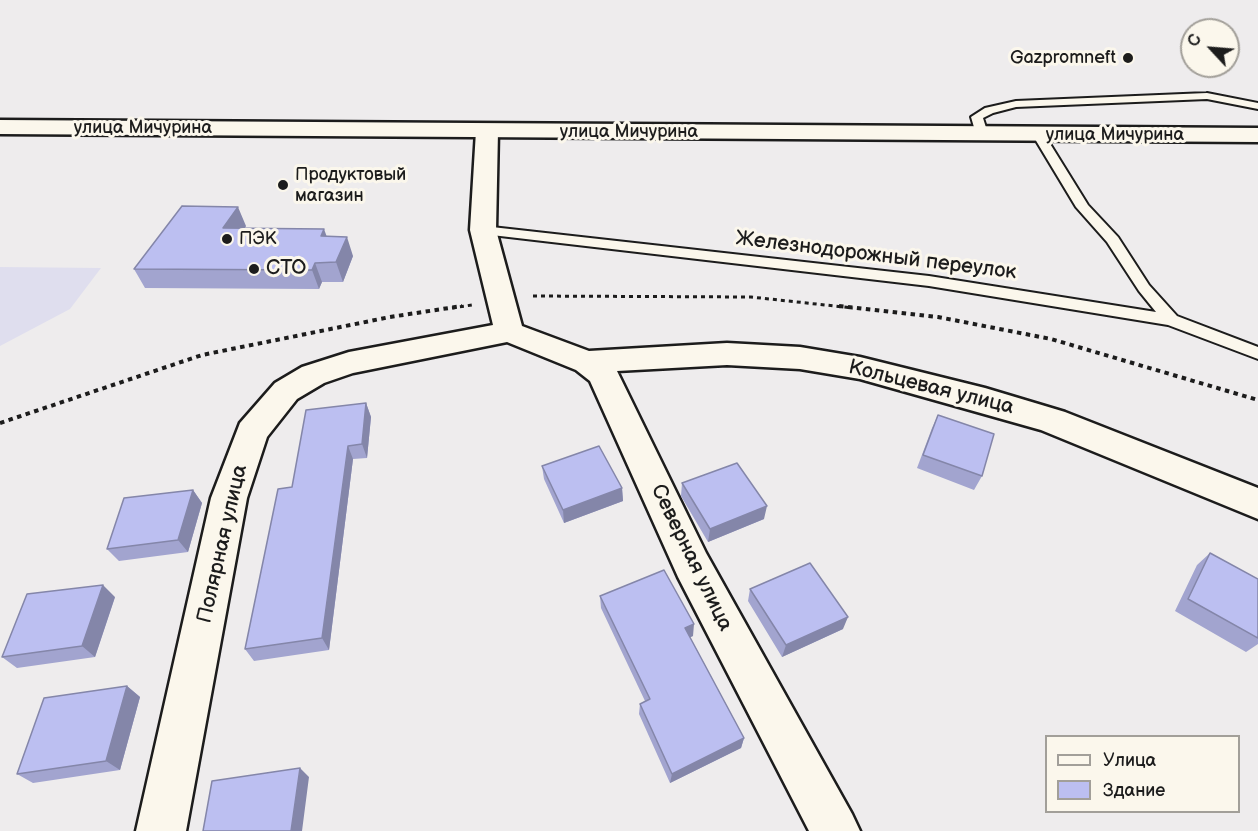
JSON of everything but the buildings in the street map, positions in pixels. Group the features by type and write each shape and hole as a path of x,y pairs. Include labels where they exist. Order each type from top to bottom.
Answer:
{"street":[{"name":"улица Мичурина","path":"0,127 1258,135"},
{"path":"487,131 483,230 509,332"},
{"name":"Северная улица","path":"509,332 586,362 603,374 692,565 835,831"},
{"name":"Полярная улица","path":"161,831 229,498 252,432 286,392 313,375 349,363 509,332"},
{"name":"Кольцевая улица","path":"586,362 727,354 800,358 860,368 985,400 1053,422 1258,504"}],"lane":[{"path":"981,134 976,117 988,110 1016,104 1207,96 1258,106"},
{"path":"1038,134 1083,207 1113,240 1144,288 1171,320"},
{"name":"Железнодорожный переулок","path":"483,230 929,281 1171,320 1258,353"}],"shaded area":[{"path":"0,267 101,268 70,309 0,346"}],"place":[{"name":"Gazpromneft","path":"1128,58"},
{"name":"Продуктовый магазин","path":"283,185"},
{"name":"ПЭК","path":"227,239"},
{"name":"СТО","path":"254,269"}]}
